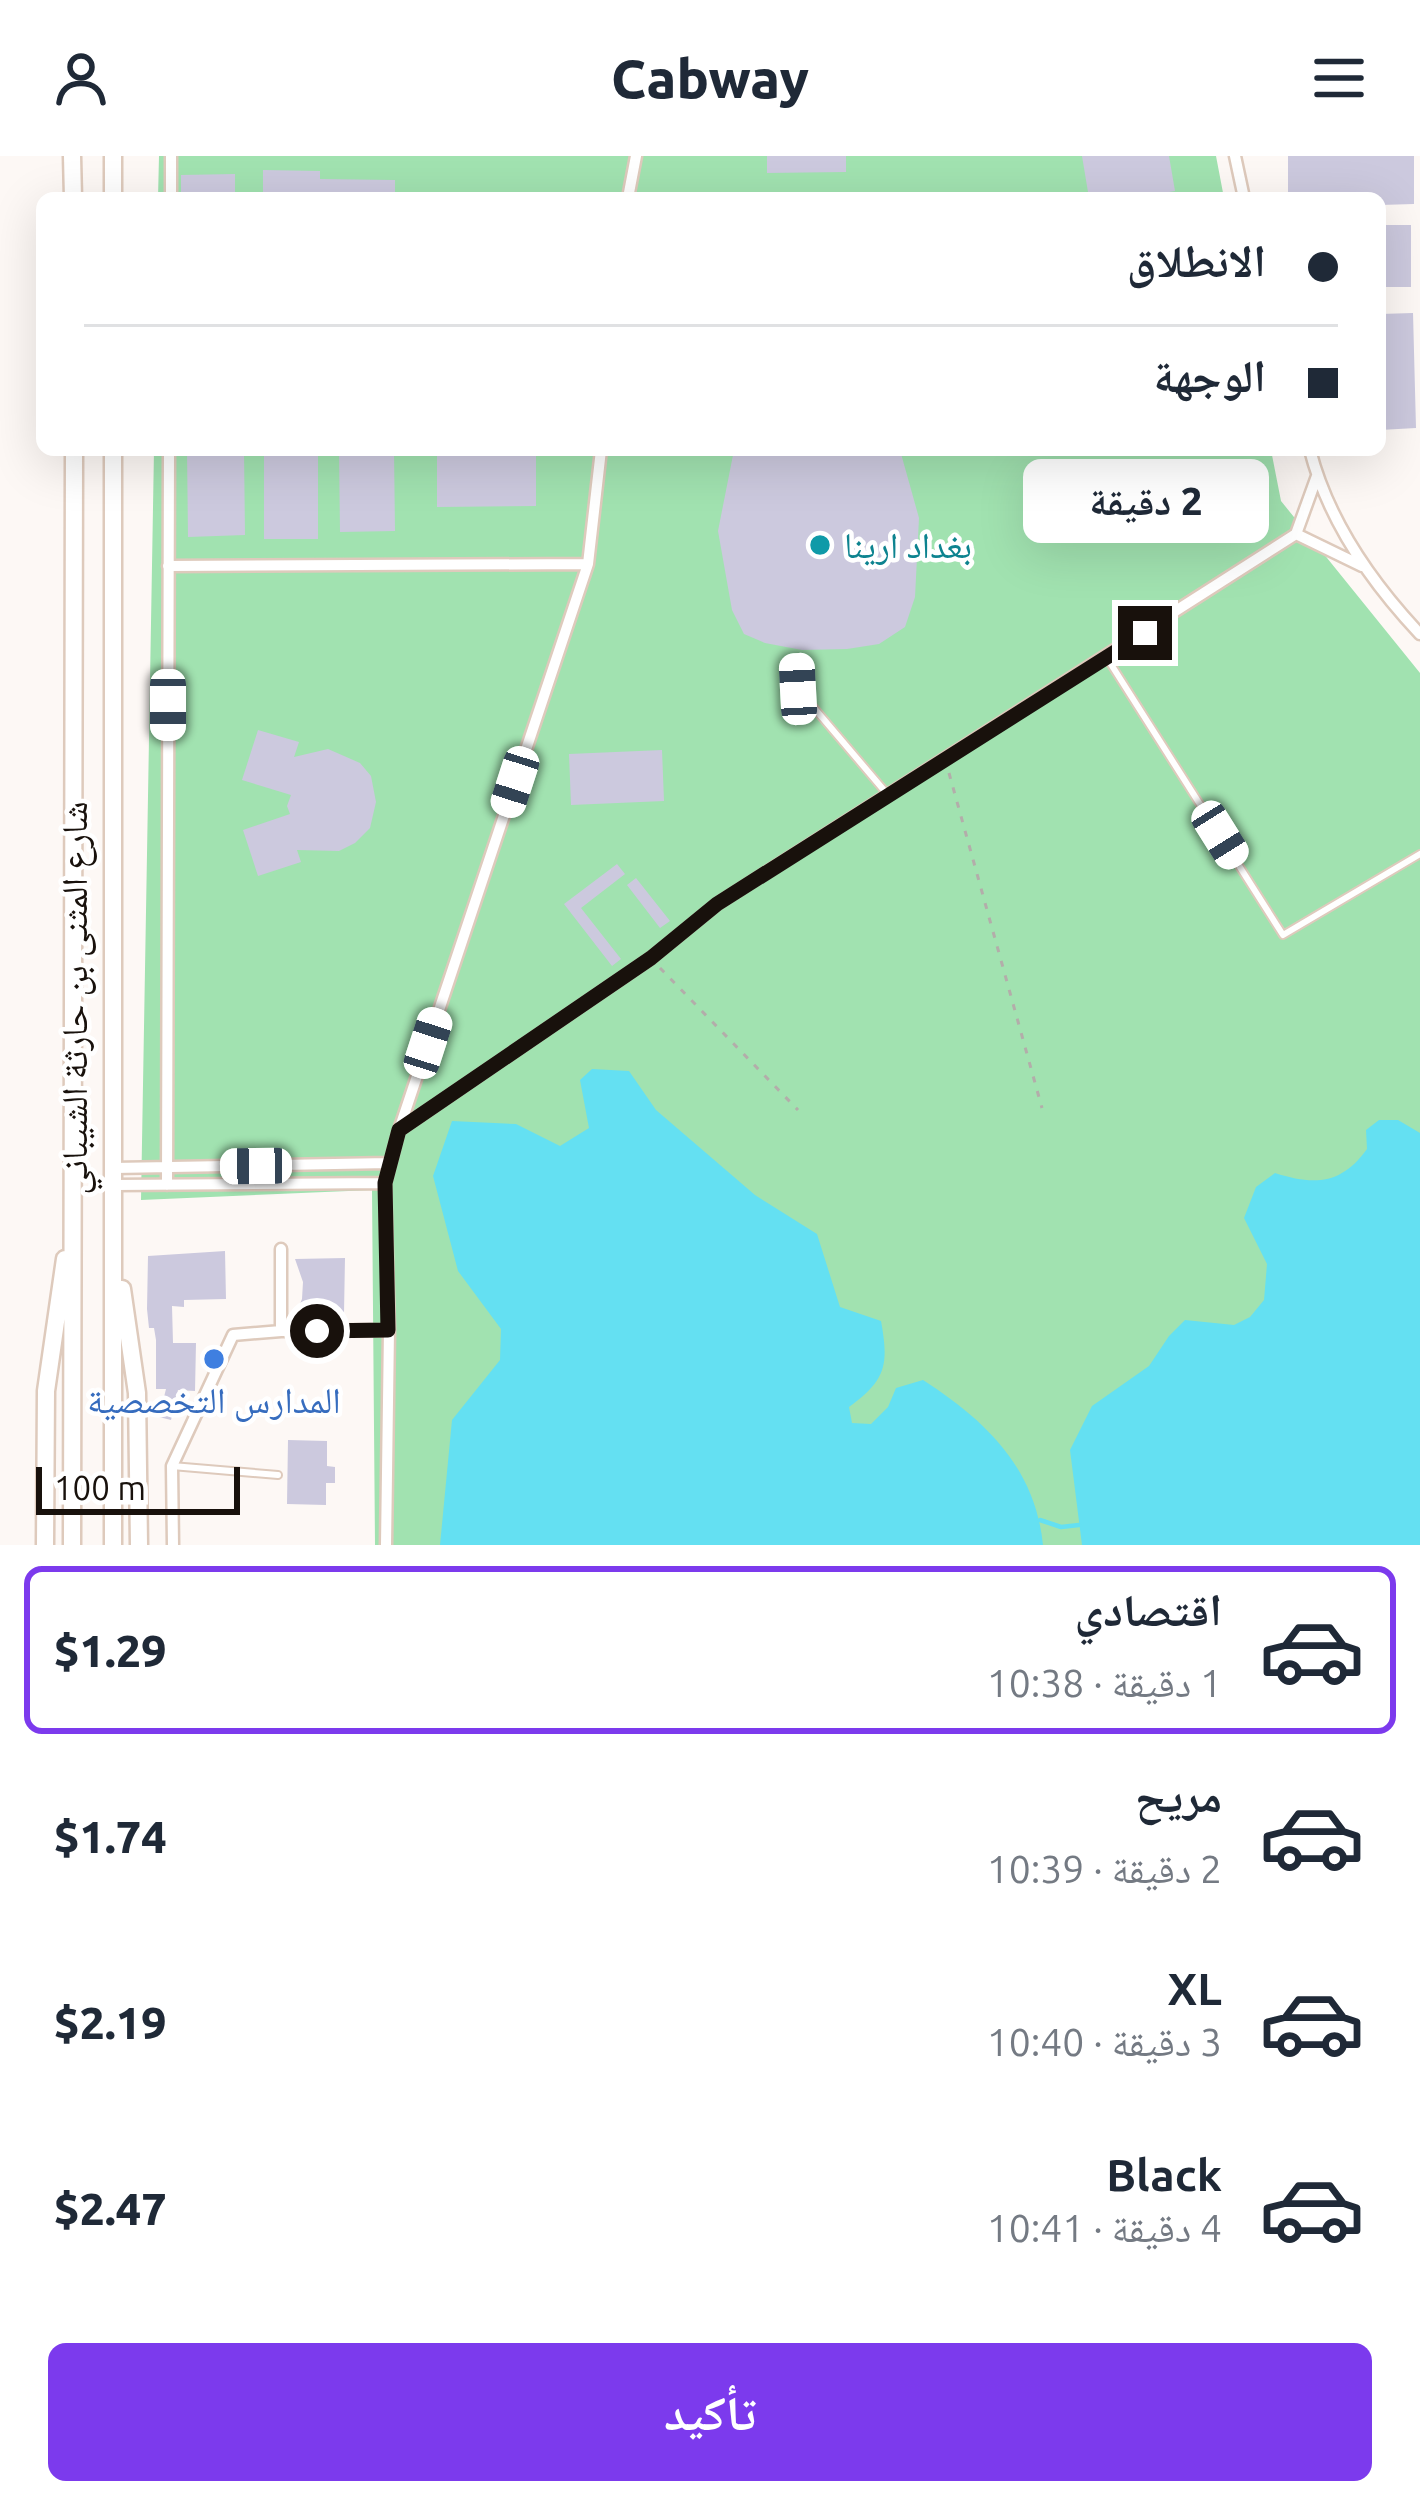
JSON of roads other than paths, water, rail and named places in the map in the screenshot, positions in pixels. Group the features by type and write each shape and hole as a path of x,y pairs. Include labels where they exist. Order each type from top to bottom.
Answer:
{"main road":[{"path":"73,156 73,192"},
{"path":"113,156 113,192"},
{"name":"شارع المثنى بن حارثة الشيباني","path":"72,1545 74,456"},
{"name":"شارع المثنى بن حارثة الشيباني","path":"113,456 113,1545"},
{"path":"45,1545 46,1391 74,1198"},
{"path":"114,1230 137,1393 139,1545"}],"street":[{"path":"171,156 171,192"},
{"path":"629,192 636,156"},
{"path":"1235,156 1243,192"},
{"path":"167,1185 169,456"},
{"path":"386,1545 388,1163 588,564 600,456"},
{"path":"1312,456 1362,566 1420,634"},
{"path":"399,1130 651,958 717,904 1296,534 1317,476"},
{"path":"1296,534 1362,566"},
{"path":"168,566 588,564"},
{"path":"114,1177 167,1167 388,1163"},
{"path":"114,1177 167,1185 385,1183"},
{"path":"281,1249 281,1331"},
{"path":"173,1545 172,1466 233,1335 388,1330"}],"lane":[{"path":"1107,658 1283,935 1420,854"},
{"path":"797,665 798,689 888,795"},
{"path":"172,1466 278,1475"}],"water":[{"path":"592,1069 629,1071 656,1110 755,1195 817,1234 840,1307 881,1321 882,1370 871,1388 849,1407 852,1423 871,1424 888,1407 896,1388 923,1380 967,1412 1003,1448 1030,1492 1043,1545 440,1545 452,1420 500,1360 501,1329 458,1271 433,1176 452,1121 516,1124 560,1146 589,1128 580,1080"},
{"path":"1379,1120 1398,1120 1420,1133 1420,1545 1082,1545 1070,1450 1092,1406 1149,1366 1185,1320 1234,1325 1250,1317 1264,1300 1267,1264 1244,1218 1256,1187 1275,1173 1303,1180 1337,1175 1358,1161 1367,1149 1366,1130"}],"waterway":[{"path":"1040,1520 1061,1527 1079,1525"}],"place":[{"name":"بغداد ارينا","path":"820,545"},
{"name":"المدارس التخصصية","path":"214,1359"}]}
